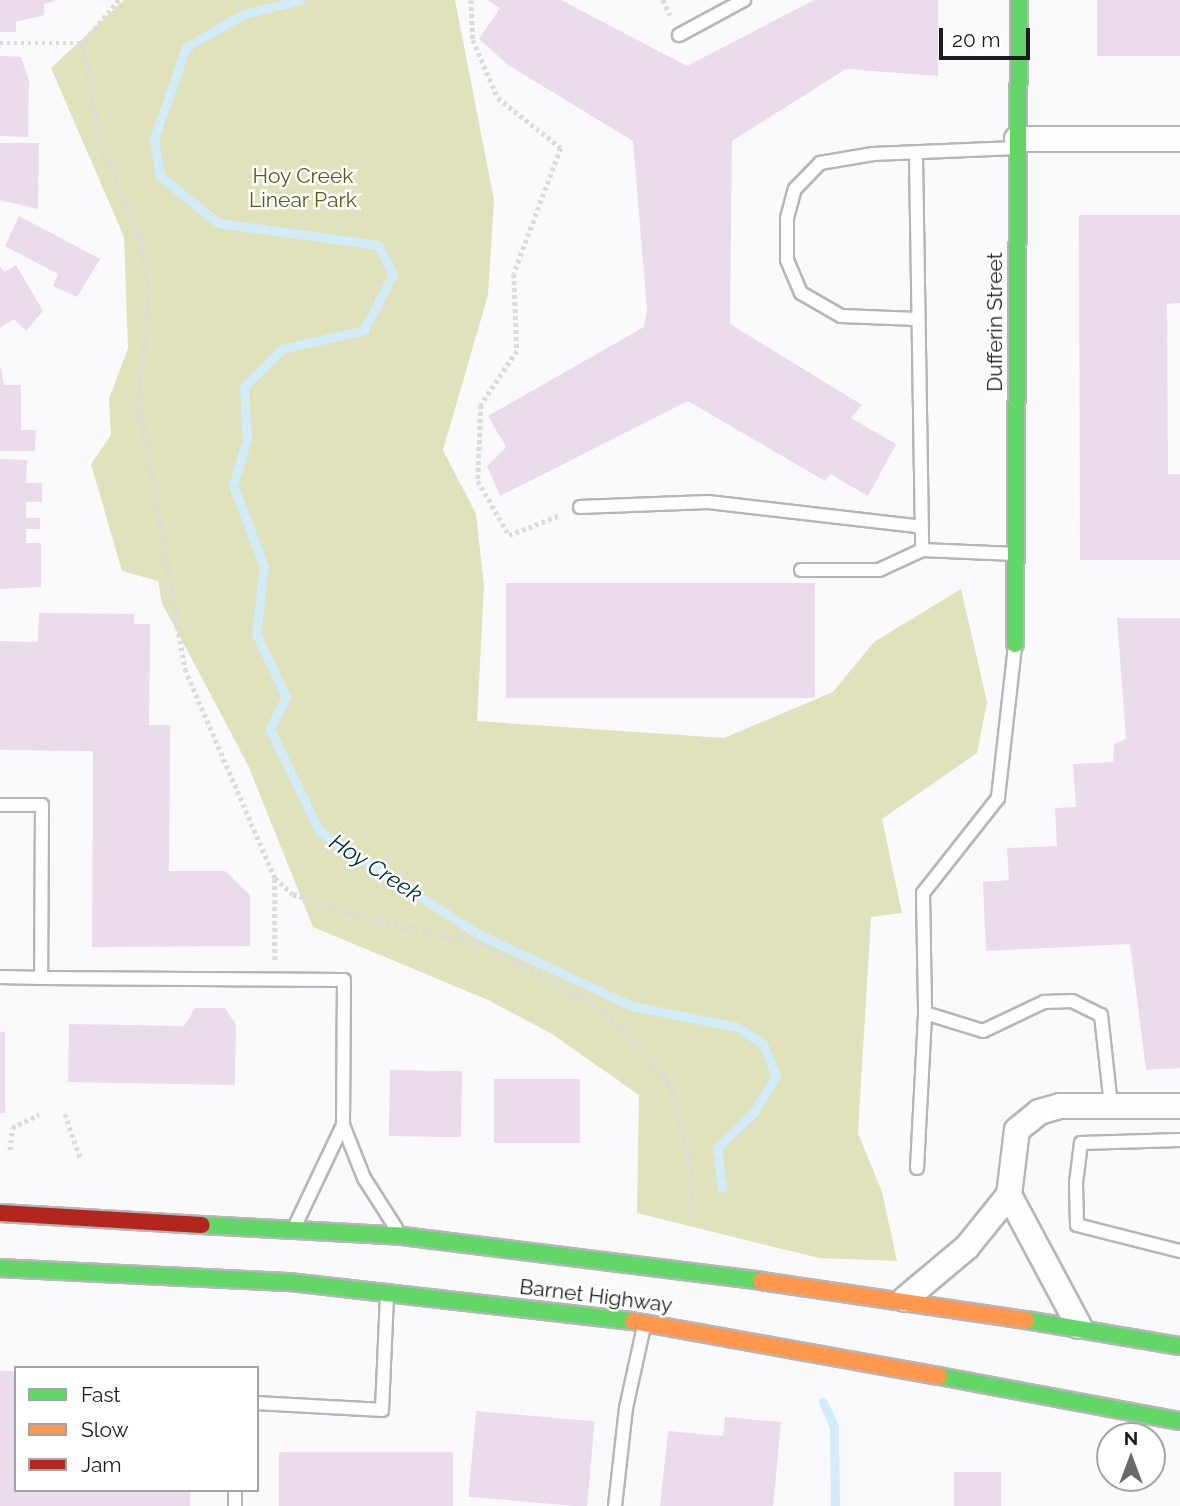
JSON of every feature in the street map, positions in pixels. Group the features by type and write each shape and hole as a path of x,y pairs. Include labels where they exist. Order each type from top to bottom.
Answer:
{"main road":[{"name":"Dufferin Street","path":"1015,644 1019,0"},
{"name":"Barnet Highway","path":"0,1213 401,1236 905,1299 1079,1326 1180,1346"},
{"name":"Barnet Highway","path":"0,1268 387,1290 644,1322 816,1349 1180,1421"}],"street":[{"path":"1017,143 1180,139"},
{"path":"1079,1326 1009,1195 1013,1140 1027,1119 1060,1106 1180,1106"},
{"path":"905,1299 967,1247 1009,1195"}],"lane":[{"path":"679,35 744,0"},
{"path":"917,319 841,316 801,293 787,260 787,218 795,189 820,163 873,154 916,156 1017,143"},
{"path":"916,156 917,526 922,550"},
{"path":"580,507 708,502 917,526"},
{"path":"801,570 879,570 922,550 1015,554"},
{"path":"917,1168 925,1013 923,893 998,798 1015,644"},
{"path":"0,804 42,805 41,978"},
{"path":"0,977 344,979 343,1125 364,1178 401,1236"},
{"path":"925,1013 983,1031 1044,1002 1072,1001 1101,1015 1111,1106"},
{"path":"294,1228 343,1125"},
{"path":"1180,1140 1082,1143 1076,1183 1077,1226 1180,1251"},
{"path":"259,1403 382,1410 387,1290"},
{"path":"615,1506 626,1408 644,1322"}],"path":[{"path":"83,43 119,0"},
{"path":"471,0 473,40 498,98 561,148 514,274 517,351 481,405 478,481 509,535 580,507"},
{"path":"0,43 83,43"},
{"path":"83,43 102,146 138,230 150,288 139,399 185,669 275,878 275,979"},
{"path":"275,878 293,894 387,923 482,943 607,1013 670,1084 692,1166 692,1219"},
{"path":"10,1150 12,1128 39,1114"},
{"path":"65,1114 80,1157"}],"green space":[{"name":"Hoy Creek Linear Park","path":"124,0 455,0 494,200 488,295 443,450 476,514 484,586 477,721 724,738 833,692 874,642 961,589 987,702 977,753 882,819 902,913 871,917 858,1133 882,1192 897,1261 819,1258 637,1213 639,1095 552,1034 488,1000 313,927 248,765 162,603 158,581 122,571 91,464 111,435 109,399 128,348 124,237 51,68"}],"building":[{"path":"0,0 57,0 44,4 44,15 16,22 16,32 0,32"},
{"path":"487,0 561,0 687,66 814,0 938,0 938,76 846,69 732,141 730,324 862,405 851,418 896,444 868,496 830,474 825,481 688,401 500,496 487,466 506,447 488,416 644,327 647,310 633,141 508,65 479,39 500,8"},
{"path":"1097,0 1180,0 1180,56 1097,56"},
{"path":"0,56 21,57 29,81 28,137 0,136"},
{"path":"0,143 39,143 38,209 0,200"},
{"path":"1079,215 1180,215 1180,303 1167,304 1168,474 1180,474 1180,560 1080,560"},
{"path":"19,216 100,259 77,297 53,286 58,274 5,246"},
{"path":"16,265 43,311 26,331 14,319 0,328 0,266 4,272"},
{"path":"0,365 4,385 21,385 21,430 36,430 35,451 0,451"},
{"path":"0,459 27,460 26,483 42,483 42,502 26,502 26,518 40,518 40,529 26,529 26,543 41,543 41,587 0,589"},
{"path":"506,583 815,583 815,698 506,698"},
{"path":"39,613 134,614 134,624 150,624 149,725 170,725 169,871 225,871 250,895 250,946 92,947 93,751 0,750 0,641 38,642"},
{"path":"1117,618 1180,618 1180,1068 1146,1070 1130,944 986,951 983,882 1009,880 1007,848 1057,846 1055,808 1076,807 1073,764 1113,762 1114,744 1126,739"},
{"path":"195,1008 225,1008 236,1025 235,1085 68,1082 69,1024 184,1026"},
{"path":"0,1032 5,1032 5,1113 0,1113"},
{"path":"390,1070 462,1071 461,1137 389,1136"},
{"path":"494,1079 580,1079 580,1143 494,1143"},
{"path":"0,1371 14,1371 14,1492 190,1492 190,1506 0,1506"},
{"path":"476,1411 595,1421 587,1506 469,1497"},
{"path":"725,1417 781,1422 773,1506 660,1506 668,1431 723,1436"},
{"path":"279,1452 453,1452 453,1506 279,1506"},
{"path":"954,1472 1001,1472 1001,1506 954,1506"}],"waterway":[{"name":"Hoy Creek","path":"300,0 244,14 186,47 154,139 160,176 218,223 378,245 393,274 364,330 282,349 244,387 247,439 233,485 264,566 256,634 286,696 270,729 319,831 476,933 632,1006 737,1027 763,1044 776,1076 754,1112 717,1148 722,1188"},
{"name":"Hoy Creek","path":"823,1402 834,1427 835,1506"}],"traffic: fast":[{"path":"1015,644 1019,0"},
{"path":"202,1225 402,1236 761,1281"},
{"path":"0,1268 290,1282 633,1321"},
{"path":"1026,1320 1180,1346"},
{"path":"939,1376 1180,1421"}],"traffic: slow":[{"path":"761,1281 1026,1320"},
{"path":"633,1321 939,1376"}],"traffic: jam":[{"path":"0,1213 202,1225"}]}
